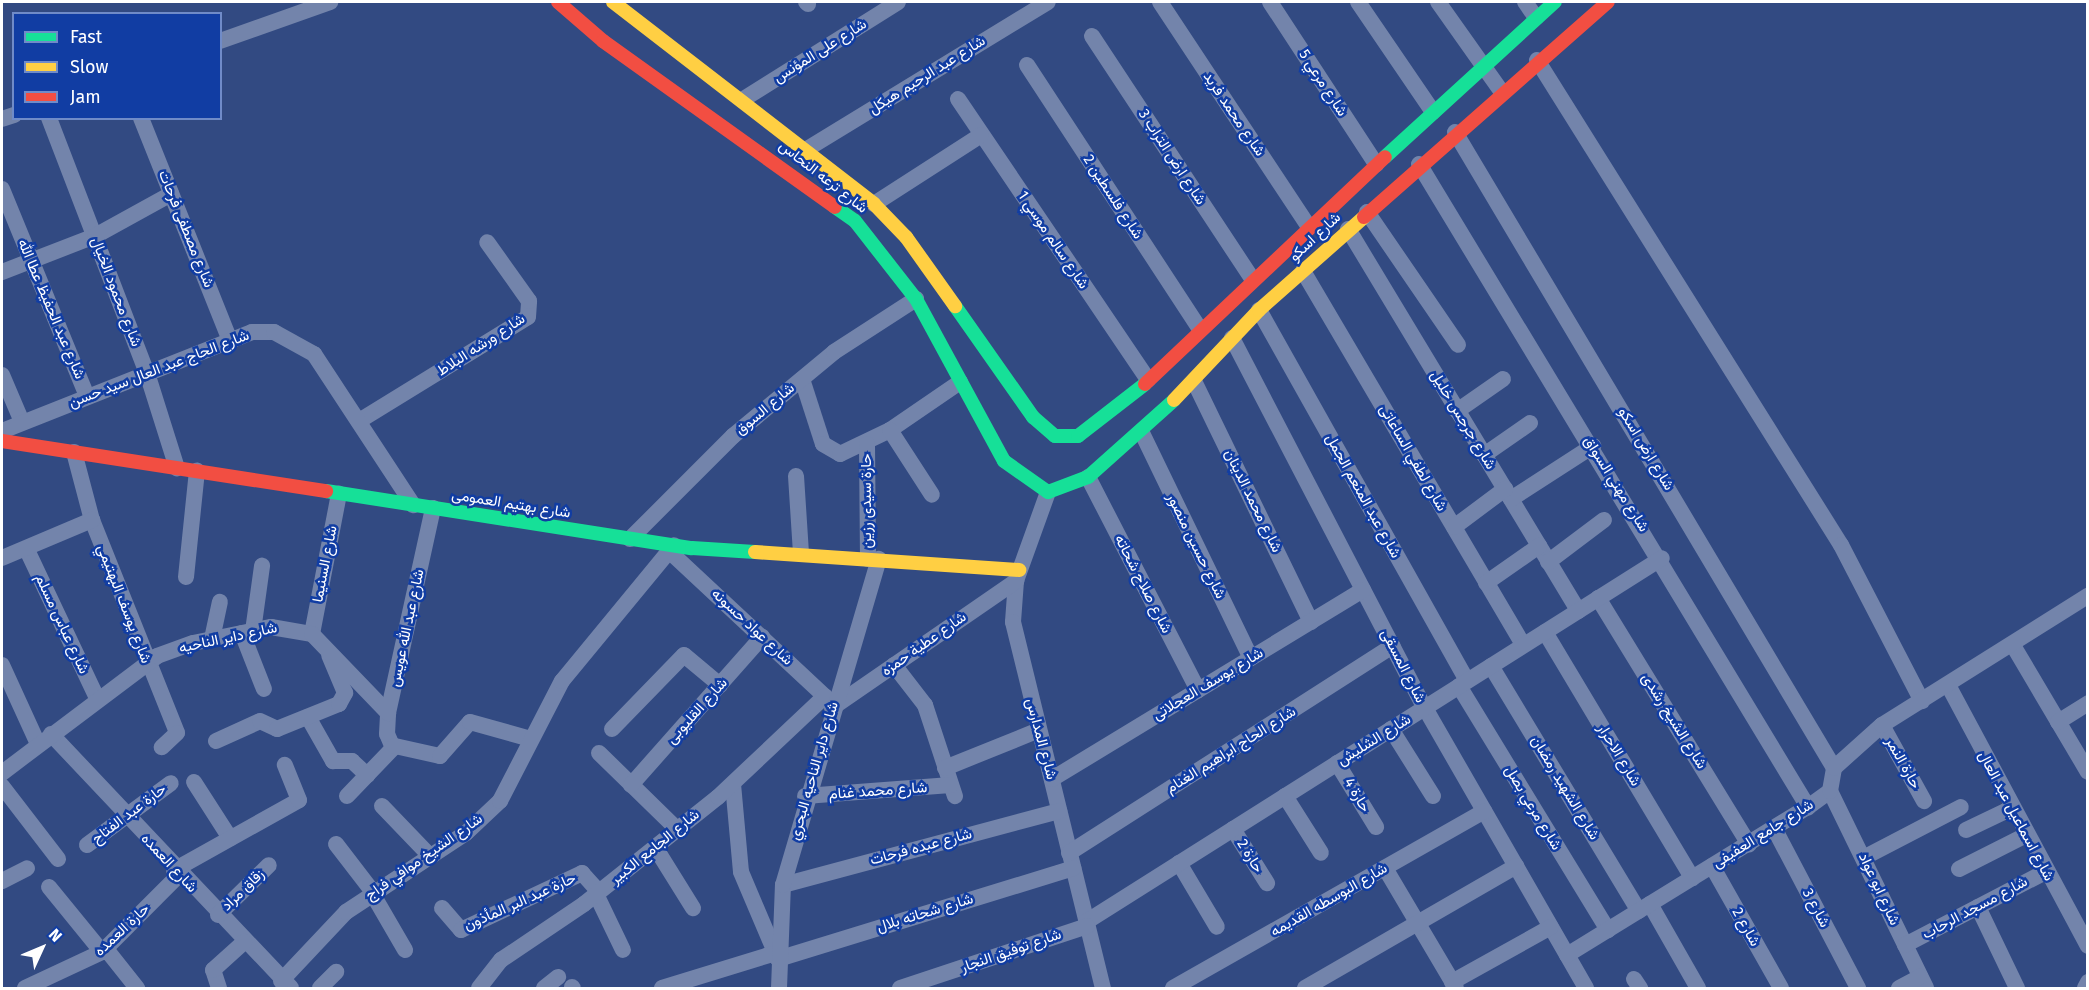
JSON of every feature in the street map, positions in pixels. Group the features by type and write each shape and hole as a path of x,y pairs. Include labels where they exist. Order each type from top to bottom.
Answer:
{"main road":[{"name":"شارع ترعه النحاس","path":"616,2 807,149 874,204 906,237 1033,417 1055,436 1078,436"},
{"name":"شارع اسكو","path":"1078,436 1120,408 1252,279 1556,2"},
{"name":"شارع اسكو","path":"1048,492 1089,477 1142,433 1194,381 1259,310 1455,132 1608,2"},
{"name":"شارع ترعه النحاس","path":"563,3 855,221 916,299 1004,461 1048,492"},
{"name":"شارع بهتيم العمومى","path":"2,441 630,539 671,548 873,559 1018,575"}],"street":[{"path":"222,40 330,2"},
{"name":"شارع على المؤنس","path":"742,100 895,2"},
{"name":"شارع عبد الرحيم هيكل","path":"807,149 1048,2"},
{"name":"شارع محمد فريد","path":"1160,2 1309,226"},
{"name":"شارع مرعي 5","path":"1270,2 1376,164"},
{"path":"1358,2 1433,112"},
{"path":"1437,2 1501,92"},
{"path":"1525,2 1536,18"},
{"name":"شارع ارض التراب 3","path":"1092,36 1252,279"},
{"path":"1537,60 1841,545 1922,701"},
{"name":"شارع فلسطين 2","path":"1027,65 1200,328"},
{"name":"شارع سالم موسي 1","path":"958,99 1148,380"},
{"name":"شارع محمود الخيال","path":"50,120 147,373 177,468"},
{"name":"شارع مصطفى فرحات","path":"142,120 230,340"},
{"name":"شارع ارض اسكو","path":"1455,132 1834,768"},
{"path":"874,204 981,135"},
{"name":"شارع مهني السواق","path":"1419,164 1662,558 1808,807"},
{"name":"شارع عبد الحفيظ عطا الله","path":"2,189 87,396"},
{"path":"2,272 95,236 171,194"},
{"path":"1367,212 1458,345"},
{"name":"شارع جرجس خليل","path":"1348,229 1578,611"},
{"name":"شارع ورشه البلاط","path":"359,421 528,317 529,301 487,242"},
{"name":"شارع لطفي الساعاتى","path":"1303,271 1523,645"},
{"name":"شارع السوق","path":"630,539 686,480 802,379 916,299"},
{"name":"شارع عبد المنعم الجمل","path":"1259,310 1463,684"},
{"name":"شارع الحاج عبد العال سيد حسن","path":"2,430 252,332 296,340 314,354 413,505"},
{"name":"شارع المسقى","path":"1232,338 1425,708 1567,955 1583,987"},
{"path":"2,375 22,422"},
{"path":"802,379 827,450 840,454 867,444 960,382"},
{"path":"1457,411 1503,379"},
{"name":"شارع محمد الدينان","path":"1194,381 1311,622"},
{"path":"1484,455 1530,423"},
{"path":"890,430 932,495"},
{"name":"شارع حسين منصور","path":"1142,433 1251,658"},
{"name":"حارة سيدى رزين","path":"867,444 873,559"},
{"path":"1454,527 1593,446"},
{"name":"شارع يوسف البهتيمي","path":"74,452 92,520 146,663 177,733 162,747"},
{"path":"186,577 197,471"},
{"path":"796,476 801,554"},
{"name":"شارع صلاح شحاته","path":"1089,477 1198,690"},
{"name":"شارع المدارس","path":"1048,492 1018,575 1012,622 1102,988"},
{"name":"شارع السنيما","path":"312,634 339,494"},
{"name":"شارع عبد الله عويس","path":"393,748 387,735 388,712 433,508"},
{"path":"2,558 27,550 92,520"},
{"path":"1548,561 1604,520"},
{"path":"1486,583 1539,546"},
{"name":"شارع عواد حسونه","path":"671,548 830,703"},
{"name":"شارع الشيخ موافي فراج","path":"286,985 322,933 372,893 466,833 500,801 562,681 671,548"},
{"name":"شارع عباس مسلم","path":"27,550 97,698"},
{"name":"شارع الشليش","path":"1086,924 1662,558"},
{"name":"شارع داير الناحيه البحري","path":"779,988 777,956 783,885 830,703 873,559"},
{"path":"262,566 247,632 264,690"},
{"name":"شارع عطية حمزه","path":"830,703 894,666 1018,575"},
{"name":"شارع يوسف العجلاتى","path":"1052,778 1364,590"},
{"path":"1834,768 1882,724 2014,647 2088,596"},
{"name":"شارع الشيخ رشدى","path":"1598,598 1749,844"},
{"path":"212,639 220,602"},
{"name":"شارع داير الناحيه","path":"2,773 97,698 146,663 181,646 282,626 312,634 388,712"},
{"name":"شارع الاحرار","path":"1545,632 1692,878"},
{"name":"شارع القليوبى","path":"631,785 762,637"},
{"path":"216,741 262,721 280,728 308,717 344,697 326,646"},
{"name":"شارع الحاج ابراهيم الغنام","path":"1071,860 1393,646"},
{"path":"2014,647 2088,772"},
{"path":"612,729 684,655 720,685"},
{"name":"شارع العمده","path":"2,665 45,739 125,816 286,985"},
{"path":"894,666 925,705 945,768 1039,730"},
{"name":"شارع الشهيد رمضان","path":"1491,666 1644,908 1698,988"},
{"name":"شارع مرعي بصل","path":"1463,684 1608,930"},
{"name":"شارع اسماعيل عبد العال","path":"1948,685 2045,872 2088,946"},
{"name":"شارع الجامع الكبير","path":"479,988 501,960 597,893 830,703"},
{"path":"2058,723 2088,704"},
{"path":"308,717 333,761 352,761 367,775"},
{"path":"347,796 393,748 440,756 470,722 531,739"},
{"name":"حارة النمر","path":"1882,724 1924,801"},
{"path":"1391,729 1433,796"},
{"path":"599,753 676,829"},
{"name":"حارة 4","path":"1338,763 1376,827"},
{"name":"حارة العمده","path":"25,988 104,951 177,872 230,838 299,800 285,765"},
{"name":"شارع محمد غنام","path":"805,796 953,791 945,768"},
{"name":"شارع جامع العفيفى","path":"1567,955 1808,807 1830,791 1834,768"},
{"path":"194,782 230,838"},
{"name":"حارة عبد الفتاح","path":"87,845 171,783"},
{"path":"733,784 735,850 777,956"},
{"path":"2,786 58,859"},
{"name":"شارع ابو عواد","path":"1830,791 1864,857 1923,983"},
{"path":"1285,796 1321,853"},
{"path":"382,806 429,855"},
{"path":"1864,857 1961,807"},
{"path":"1966,830 2012,808"},
{"name":"شارع عبده فرحات","path":"783,885 1059,811"},
{"name":"شارع البوسطه القديمه","path":"1173,988 1484,811"},
{"name":"شارع 3","path":"1774,828 1858,988"},
{"name":"حارة 2","path":"1233,829 1267,883"},
{"path":"1959,869 2026,835"},
{"path":"336,844 372,893 405,950"},
{"path":"655,846 693,908"},
{"name":"شارع شحاته بلال","path":"662,988 689,984 1071,860"},
{"path":"1179,863 1217,927"},
{"name":"زقاق مراد","path":"218,915 269,865"},
{"path":"1305,988 1516,866"},
{"name":"شارع 2","path":"1712,866 1781,988"},
{"path":"2,881 27,868"},
{"path":"1385,868 1454,985 1551,927"},
{"name":"شارع مسجد الرحاب","path":"1905,945 2045,872"},
{"name":"حارة عبد البر المأذون","path":"442,908 460,930 582,873 597,893"},
{"path":"49,887 137,988"},
{"path":"597,893 623,950"},
{"path":"1978,907 2017,988"},
{"name":"شارع توفيق النجار","path":"900,988 1086,924"},
{"path":"218,988 213,970 244,942"},
{"path":"320,988 336,972"},
{"path":"2085,988 2088,982"},
{"path":"1899,988 1923,983"},
{"path":"544,988 568,984"}],"traffic: fast":[{"path":"1385,157 1555,2"},
{"path":"835,207 855,221 916,299 1004,461 1048,492 1088,477 1174,400"},
{"path":"955,306 1033,417 1055,436 1078,436 1145,384"},
{"path":"326,491 692,548 755,552"}],"traffic: slow":[{"path":"613,2 874,204 906,237 955,306"},
{"path":"1174,400 1259,310 1364,217"},
{"path":"755,552 1019,570"}],"traffic: jam":[{"path":"558,2 603,41 835,207"},
{"path":"1364,217 1608,2"},
{"path":"1145,384 1385,157"},
{"path":"2,441 326,491"}]}
